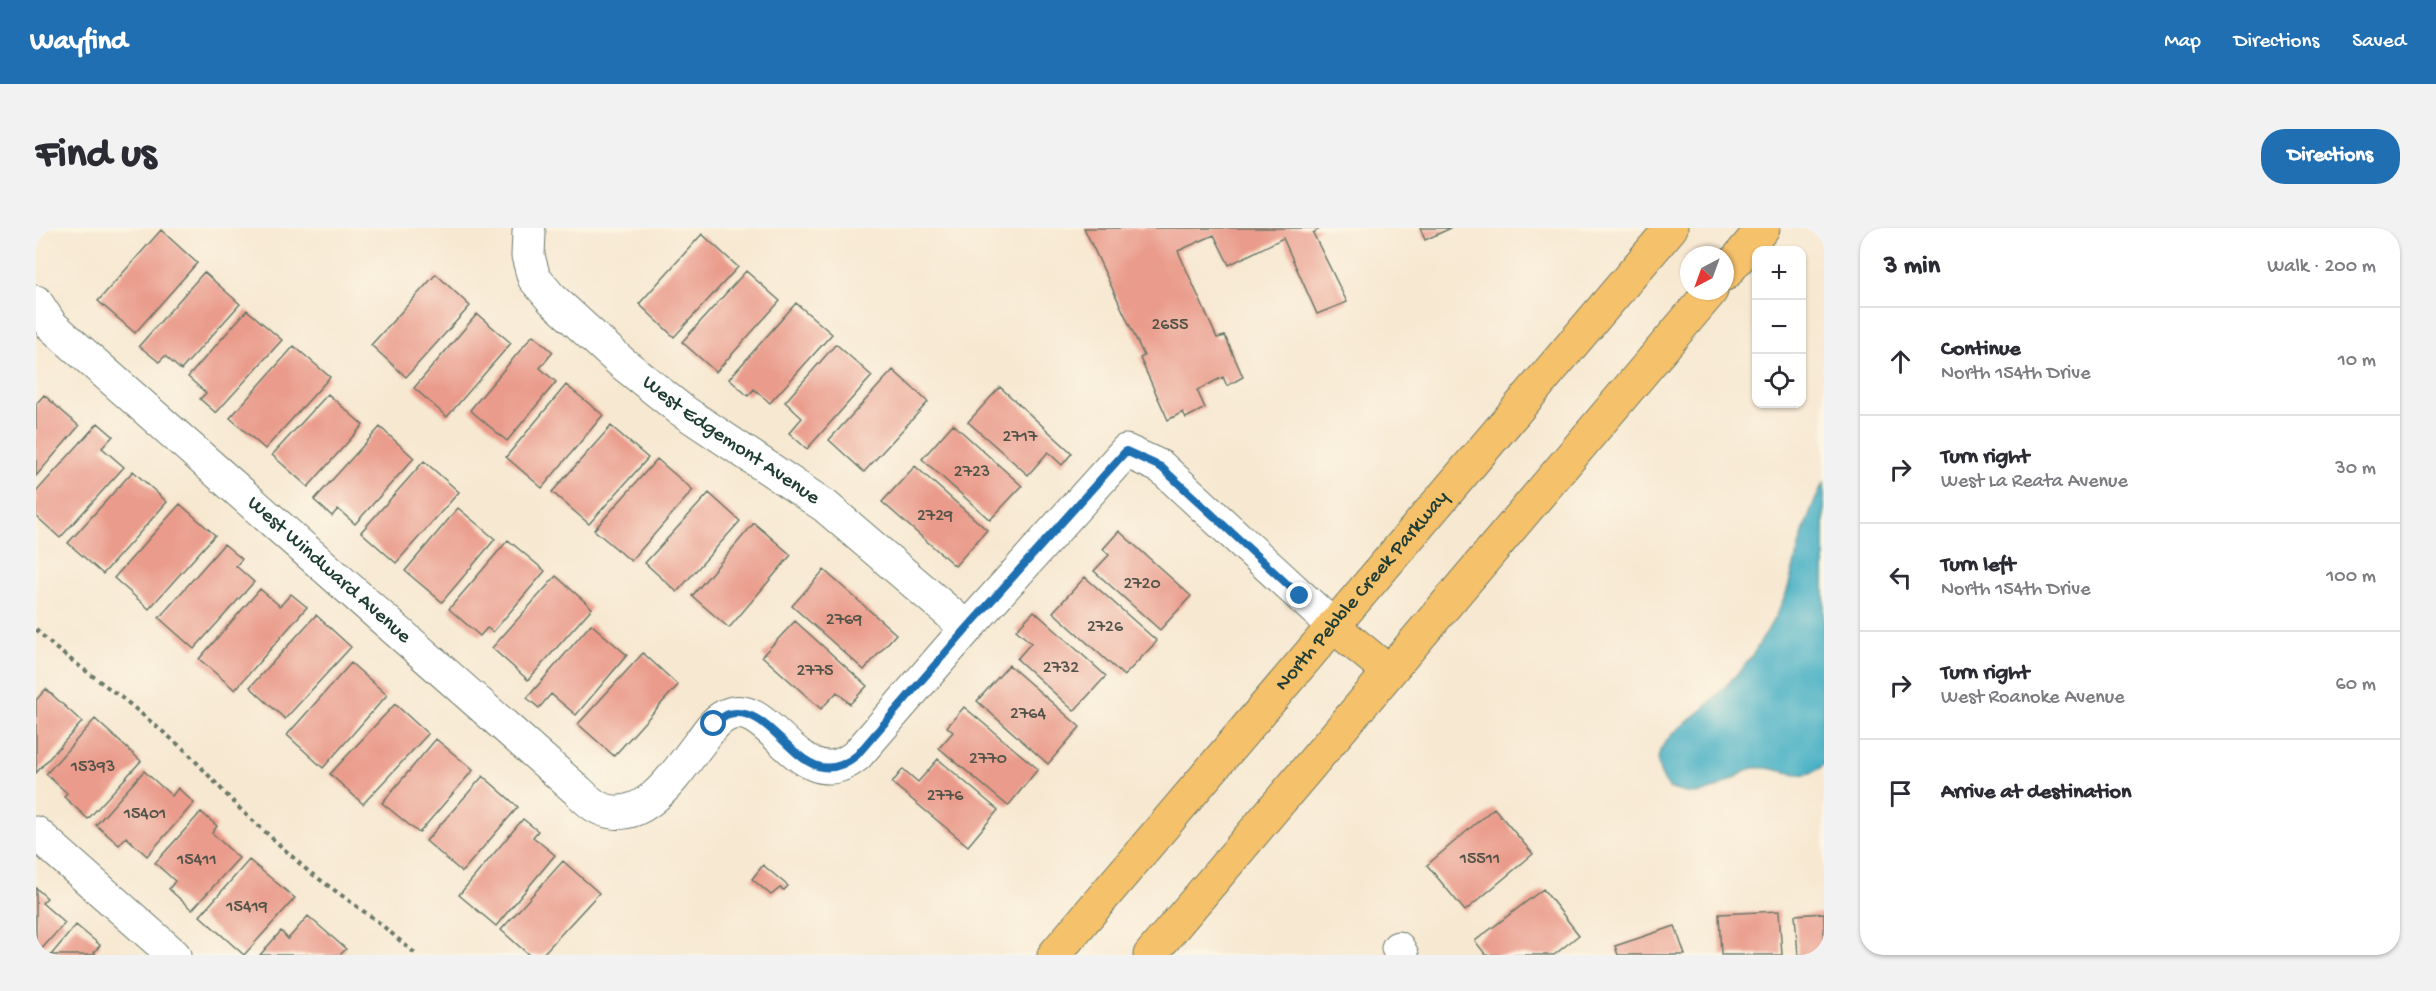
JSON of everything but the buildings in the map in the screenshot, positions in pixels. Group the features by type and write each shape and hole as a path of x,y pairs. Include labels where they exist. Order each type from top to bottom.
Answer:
{"main road":[{"name":"North Pebble Creek Parkway","path":"1054,955 1671,228"},
{"path":"1734,263 1763,228"},
{"path":"1150,955 1703,300"},
{"path":"1333,626 1388,671"}],"street":[{"name":"West Edgemont Avenue","path":"529,232 528,256 534,278 551,298 612,354 680,409 825,506 967,628"},
{"name":"West Windward Avenue","path":"36,302 51,325 598,808 614,813 634,811 653,800 714,724 728,714 744,714 762,722 798,755 815,766 833,768 847,764 967,628"},
{"path":"967,628 1126,451 1161,467 1333,626"},
{"path":"36,833 174,955"}],"path":[{"path":"36,629 54,647 126,701 186,751 238,807 308,871 377,921 417,955"}],"water":[{"path":"1824,483 1824,764 1808,774 1763,768 1752,769 1712,790 1697,794 1669,788 1661,774 1658,762 1665,742 1729,683 1761,641 1784,599 1806,523"}],"route":[{"path":"714,724 728,714 744,714 762,722 798,755 815,766 833,768 847,764 1126,451 1161,467 1300,596"}]}
